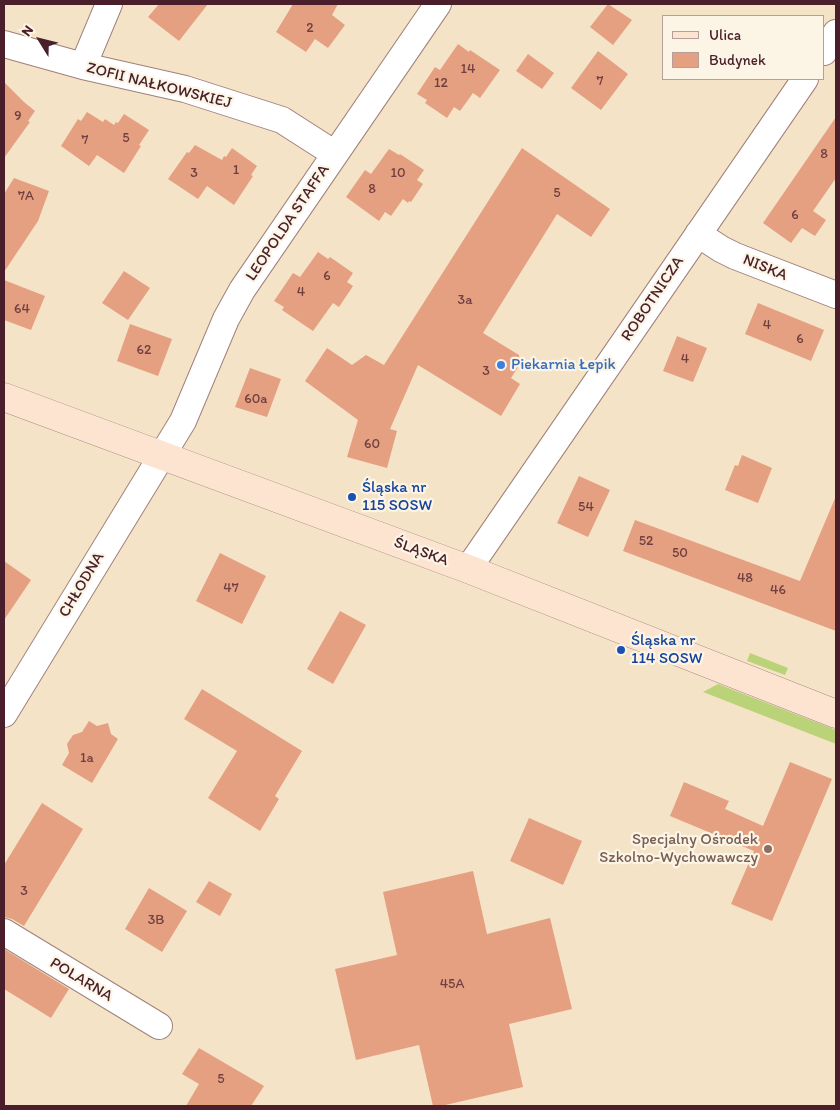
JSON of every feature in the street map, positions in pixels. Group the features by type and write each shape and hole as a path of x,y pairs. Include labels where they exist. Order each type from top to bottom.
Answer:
{"street":[{"path":"83,66 109,4"},
{"name":"LEOPOLDA STAFFA","path":"162,456 184,421 234,304 438,4"},
{"path":"825,50 836,33"},
{"name":"ZOFII NAŁKOWSKIEJ","path":"4,44 83,66 185,89 282,120 335,154"},
{"name":"ROBOTNICZA","path":"468,569 804,80"},
{"name":"NISKA","path":"698,234 735,256 836,296"},
{"name":"ŚLĄSKA","path":"4,397 468,569 836,714"},
{"name":"CHŁODNA","path":"4,714 162,456"},
{"name":"POLARNA","path":"4,932 159,1026"}],"green space":[{"path":"750,653 788,668 785,675 747,661"},
{"path":"718,684 836,730 836,744 703,692"}],"building":[{"path":"159,4 208,4 179,41 148,17"},
{"path":"293,4 338,4 332,15 345,25 328,48 315,39 306,52 276,32"},
{"path":"608,4 632,20 613,45 590,27"},
{"path":"458,44 500,70 480,98 473,93 460,111 454,107 447,118 425,103 427,100 417,94 435,67 440,70"},
{"path":"598,51 628,74 601,110 571,88"},
{"path":"528,54 554,73 542,89 516,71"},
{"path":"4,82 35,111 28,121 30,122 4,158"},
{"path":"87,112 103,122 105,119 114,125 116,122 118,123 124,114 149,130 124,173 97,155 89,166 61,146 78,119 81,121"},
{"path":"836,117 836,178 813,211 826,220 815,236 802,228 791,243 763,223"},
{"path":"195,145 222,160 232,148 257,166 251,175 253,176 234,205 207,186 198,199 168,179 187,152 189,153"},
{"path":"522,148 610,209 591,237 557,214 483,333 519,355 520,364 511,378 520,384 501,416 418,365 390,429 397,431 387,468 347,457 358,420 305,381 327,348 352,365 366,355 384,365"},
{"path":"389,149 424,170 417,180 423,184 411,202 409,201 408,203 403,199 391,216 385,212 379,221 346,197 365,170 371,174"},
{"path":"14,178 49,191 38,221 4,272 4,194"},
{"path":"318,252 328,259 330,257 353,273 347,282 353,286 339,307 333,303 313,331 282,310 284,307 274,301 293,273 300,277"},
{"path":"124,271 150,288 128,320 102,303"},
{"path":"4,280 45,296 31,330 4,320"},
{"path":"758,303 824,330 811,361 745,334"},
{"path":"130,324 172,339 158,376 117,361"},
{"path":"677,336 707,348 693,382 663,371"},
{"path":"250,368 281,379 267,417 235,407"},
{"path":"742,455 772,468 758,503 725,490 735,465 738,466"},
{"path":"579,476 610,490 588,537 557,523"},
{"path":"836,496 836,631 623,551 635,520 800,581"},
{"path":"220,553 266,576 242,624 196,601"},
{"path":"4,561 31,580 4,620"},
{"path":"340,611 366,625 333,684 307,669"},
{"path":"202,689 302,751 275,796 279,799 260,831 208,798 237,751 184,719"},
{"path":"89,721 97,726 108,723 111,734 118,739 92,783 62,765 69,753 67,744 73,735 82,732"},
{"path":"790,762 832,779 772,921 731,904 754,851 670,816 684,782 729,801 725,809 763,826"},
{"path":"42,803 83,829 24,926 4,917 4,865"},
{"path":"529,818 582,841 563,885 510,861"},
{"path":"473,871 487,934 550,918 572,1009 509,1024 523,1087 441,1106 433,1106 419,1045 356,1060 335,969 397,955 383,892"},
{"path":"209,881 232,894 220,916 196,902"},
{"path":"149,888 187,911 162,952 125,929"},
{"path":"4,949 69,989 51,1018 4,989"},
{"path":"199,1048 264,1086 251,1106 186,1106 199,1084 182,1074"}],"place":[{"name":"Piekarnia Łepik","path":"501,365"},
{"name":"Śląska nr 115 SOSW","path":"352,497"},
{"name":"Śląska nr 114 SOSW","path":"621,650"},
{"name":"Specjalny Ośrodek Szkolno-Wychowawczy","path":"768,849"}]}
